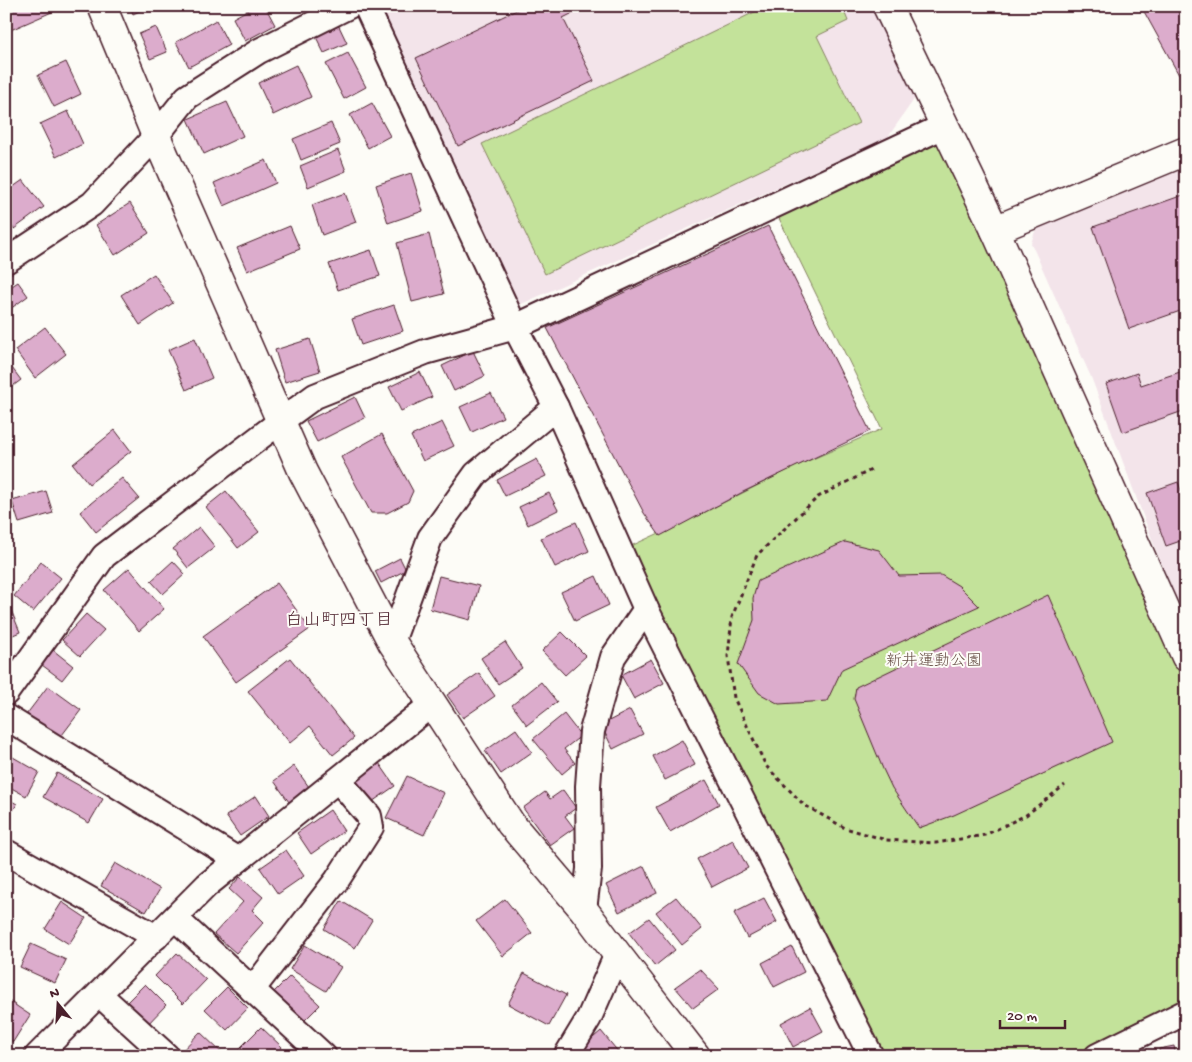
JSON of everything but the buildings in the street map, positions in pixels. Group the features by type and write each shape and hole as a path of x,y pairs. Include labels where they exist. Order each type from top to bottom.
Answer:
{"street":[{"path":"102,6 156,136 304,472 392,642 511,824 584,910 696,1056"},
{"path":"6,261 92,204 156,136 186,97 259,51 349,6"},
{"path":"366,6 515,327 556,407 646,608 871,1056"},
{"path":"887,6 995,230 1186,657"},
{"path":"6,693 104,556 316,396 426,352 515,327 944,126"},
{"path":"995,230 1186,151"},
{"path":"392,642 430,538 476,474 556,407"},
{"path":"584,910 589,869 588,786 592,731 613,657 646,608"},
{"path":"37,1056 207,885 432,704"},
{"path":"6,717 238,860"},
{"path":"252,990 337,880 371,827 369,816 338,780"},
{"path":"6,852 156,937"},
{"path":"174,918 252,990 311,1052"},
{"path":"566,1056 590,1018 616,954"},
{"path":"99,994 166,1056"},
{"path":"1097,1056 1186,1012"}],"path":[{"path":"871,470 818,497 756,555 732,617 728,656 734,698 766,766 804,805 845,828 886,840 936,843 986,834 1026,815 1065,785"}],"shaded area":[{"path":"372,6 875,6 917,95 888,137 515,307"},
{"path":"1186,166 1186,621 1156,550 1091,377 1031,243 1037,226"}],"green space":[{"path":"767,6 842,6 848,21 817,36 859,123 545,274 482,144"},
{"name":"新井運動公園","path":"944,126 1186,657 1186,1012 1097,1056 871,1056 620,551 703,513 794,467 882,429 773,206"}],"district":[{"name":"白山町四丁目","path":"339,621"}]}
